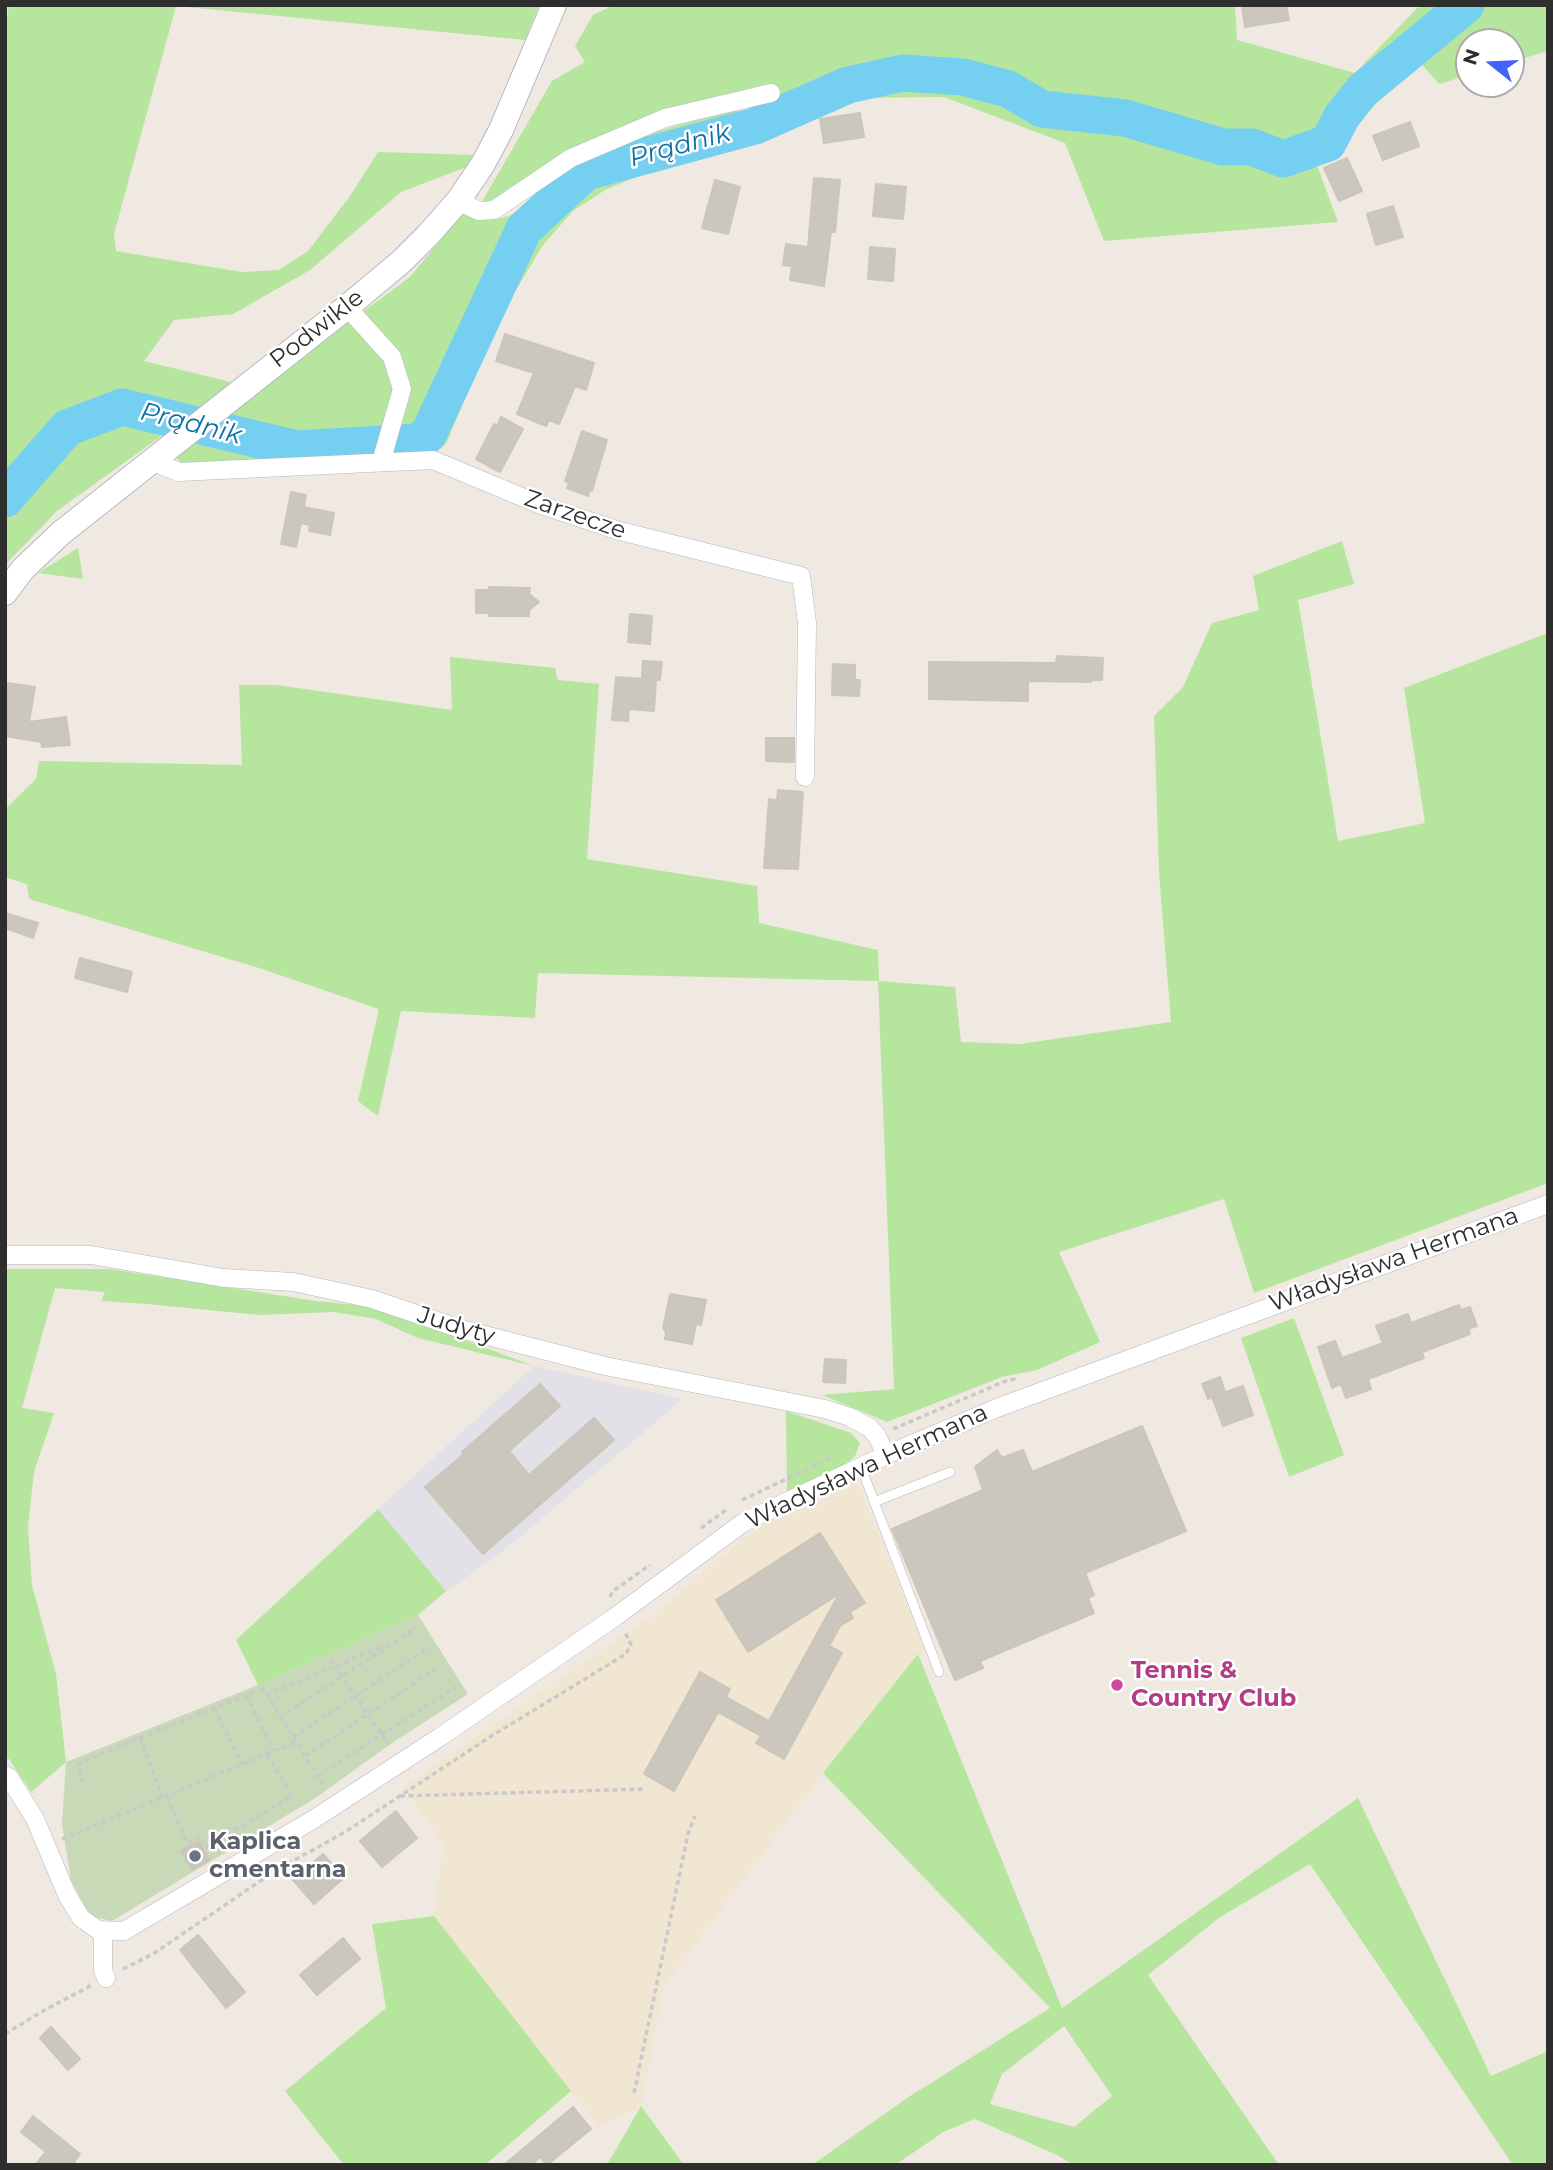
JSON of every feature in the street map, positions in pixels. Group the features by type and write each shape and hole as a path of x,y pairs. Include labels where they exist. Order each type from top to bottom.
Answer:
{"street":[{"name":"Podwikle","path":"5,593 23,569 61,533 402,261 458,201 483,164 501,130 554,5"},
{"path":"458,201 480,211 494,210 571,158 665,118 771,93"},
{"path":"347,307 392,357 402,389 381,460"},
{"name":"Zarzecze","path":"158,455 179,472 381,460 433,460 541,505 620,531 802,576 807,623 805,777"},
{"name":"Władysława Hermana","path":"103,1932 124,1931 314,1819 440,1737 604,1624 744,1522 886,1455 1021,1398 1548,1204"},
{"name":"Judyty","path":"5,1255 91,1255 224,1278 293,1282 372,1299 461,1329 605,1366 825,1409 850,1417 870,1429 877,1436 886,1455"},
{"path":"5,1775 9,1777 35,1819 67,1895 81,1918 103,1932 103,1970 106,1978"}],"lane":[{"path":"861,1467 939,1672"},
{"path":"874,1502 950,1472"}],"path":[{"path":"5,2034 41,2012 153,1954 275,1871 345,1832 626,1654 630,1650 630,1640 619,1623"},
{"path":"280,1717 416,1628"},
{"path":"266,1695 393,1642"},
{"path":"293,1737 430,1647"},
{"path":"330,1659 388,1745"},
{"path":"305,1756 440,1666"},
{"path":"262,1687 324,1786"},
{"path":"317,1776 456,1687"},
{"path":"82,1782 79,1763 254,1692"},
{"path":"246,1695 274,1751"},
{"path":"214,1708 243,1765"},
{"path":"140,1738 187,1843 199,1837 205,1848 292,1796 267,1754"},
{"path":"46,1845 296,1742"},
{"path":"399,1796 646,1789"},
{"path":"634,2093 688,1834 695,1816"}],"shaded area":[{"path":"534,1366 683,1399 496,1557 446,1591 378,1509"},
{"path":"859,1484 925,1650 918,1654 823,1773 664,1987 641,2106 599,2128 434,1916 443,1844 403,1787 656,1613 752,1531"}],"green space":[{"path":"9,5 539,5 525,40 176,6 114,234 116,251 242,272 279,270 308,251 350,196 378,152 475,155 469,166 401,192 310,270 233,314 174,320 144,361 235,383 57,511 5,565 5,34"},
{"path":"614,5 1235,5 1237,40 1355,73 1420,5 1548,5 1548,51 1525,58 1525,28 1455,28 1455,79 1439,84 1418,60 1379,86 1336,150 1317,165 1338,222 1104,241 1065,143 944,97 853,98 783,122 770,83 674,109 500,201 481,203 552,81 585,62 575,46 593,15"},
{"path":"730,109 758,117 764,130 705,148 605,190 573,211 543,245 498,320 446,444 433,454 184,465 175,457 235,406 410,277 463,213 496,219 509,216 585,164 646,135"},
{"path":"1342,541 1354,584 1298,600 1338,841 1425,823 1404,688 1548,633 1548,1183 1254,1293 1224,1199 1059,1252 1100,1342 1037,1370 1002,1377 887,1422 822,1395 894,1389 878,981 538,973 535,1018 401,1011 378,1116 358,1101 379,1009 259,968 29,899 27,884 5,877 5,809 36,779 39,761 242,765 239,685 277,685 452,710 450,657 555,668 558,680 599,684 587,859 757,886 759,923 878,950 879,981 955,987 961,1042 1020,1044 1171,1022 1159,873 1154,716 1183,687 1212,623 1259,610 1253,576"},
{"path":"78,548 83,579 38,573"},
{"path":"5,1269 110,1269 316,1301 376,1307 534,1366 418,1338 376,1319 334,1312 259,1315 101,1301 105,1292 55,1288 22,1408 54,1413 34,1472 28,1527 32,1585 56,1674 66,1762 31,1792 9,1759 5,1758"},
{"path":"1294,1318 1344,1455 1289,1477 1241,1338"},
{"path":"786,1411 851,1433 860,1443 855,1456 839,1471 787,1492"},
{"path":"378,1509 446,1591 418,1615 258,1685 236,1640"},
{"path":"418,1615 468,1694 389,1745 317,1797 112,1921 90,1916 71,1880 62,1824 66,1762 258,1685"},
{"path":"918,1654 1062,2008 1358,1798 1491,2076 1548,2051 1548,2165 1513,2165 1310,1864 1220,1917 1148,1975 1279,2165 1073,2165 1057,2155 975,2119 945,2131 895,2165 812,2165 907,2098 1050,2008 823,1773","holes":["1064,2026 1112,2096 1074,2127 990,2104 1002,2074"]},
{"path":"434,1916 571,2091 485,2165 344,2165 285,2091 386,2008 372,1924"},
{"path":"641,2106 684,2165 607,2165"}],"building":[{"path":"1242,5 1286,5 1289,20 1245,27"},
{"path":"860,113 864,137 824,143 820,119"},
{"path":"1410,122 1419,146 1383,160 1373,136"},
{"path":"1347,158 1362,191 1339,201 1324,168"},
{"path":"814,178 840,180 835,232 831,232 824,286 790,280 792,266 783,265 786,244 808,247"},
{"path":"715,180 740,187 728,234 702,228"},
{"path":"876,184 906,187 903,219 873,216"},
{"path":"1393,206 1403,237 1376,245 1367,214"},
{"path":"870,247 895,249 893,281 868,279"},
{"path":"505,334 594,363 586,390 575,386 559,424 549,420 546,426 517,414 534,373 496,361"},
{"path":"501,417 523,429 500,472 476,459 494,424 497,426"},
{"path":"582,431 607,440 592,491 590,490 588,496 567,488 569,483 565,481"},
{"path":"291,492 306,495 304,507 334,513 330,535 309,531 310,525 301,523 296,547 281,544"},
{"path":"489,587 530,588 529,594 539,602 529,610 529,616 489,616 489,613 476,613 476,590 489,590"},
{"path":"630,614 652,616 650,644 628,642"},
{"path":"1057,656 1103,658 1102,680 1028,681 1028,701 929,699 929,662 1056,663"},
{"path":"643,661 662,662 660,680 642,678"},
{"path":"833,664 855,665 855,680 860,680 859,696 832,695"},
{"path":"616,677 656,680 654,711 629,709 628,721 612,720"},
{"path":"8,683 35,687 29,722 66,717 70,745 42,747 41,742 5,736 5,697"},
{"path":"766,738 794,738 794,762 766,761"},
{"path":"778,790 803,792 798,869 764,868 769,799 777,800"},
{"path":"5,913 38,923 33,938 5,928"},
{"path":"80,958 132,972 127,992 75,978"},
{"path":"670,1294 706,1300 701,1325 696,1324 692,1344 665,1339 666,1332 663,1328"},
{"path":"1459,1305 1461,1310 1470,1307 1477,1326 1468,1329 1470,1334 1422,1352 1424,1358 1368,1379 1371,1389 1346,1398 1341,1384 1332,1388 1318,1347 1335,1341 1342,1358 1383,1343 1376,1326 1408,1314 1411,1323"},
{"path":"825,1359 846,1360 845,1383 823,1382"},
{"path":"1220,1377 1225,1392 1208,1399 1202,1384"},
{"path":"540,1384 560,1406 509,1451 529,1475 594,1418 614,1440 483,1554 425,1487"},
{"path":"1243,1386 1253,1415 1223,1426 1212,1397"},
{"path":"1142,1426 1186,1531 1085,1573 1094,1595 1088,1598 1094,1613 980,1661 983,1668 955,1680 892,1529 983,1490 975,1467 997,1450 1002,1458 1023,1450 1032,1472"},
{"path":"820,1533 865,1603 850,1612 853,1618 840,1626 829,1646 842,1653 784,1759 756,1743 761,1736 718,1712 674,1791 644,1774 700,1672 730,1689 726,1697 769,1721 839,1594 748,1652 716,1600"},
{"path":"396,1811 417,1838 382,1867 360,1841"},
{"name":"Kaplica cmentarna","path":"198,1841 209,1860 192,1870 181,1851"},
{"path":"323,1854 344,1878 314,1904 293,1880"},
{"path":"198,1935 245,1992 226,2008 180,1950"},
{"path":"343,1938 360,1959 317,1995 300,1975"},
{"path":"51,2027 80,2059 68,2070 40,2038"},
{"path":"573,2107 591,2129 547,2165 540,2157 531,2165 504,2165"},
{"path":"33,2116 80,2154 72,2165 35,2165 46,2152 21,2132"}],"waterway":[{"name":"Prądnik","path":"5,499 67,428 122,407 297,449 416,442 428,435 524,229 586,172 755,126 848,85 903,73 963,77 1008,89 1042,109 1125,118 1223,147 1252,147 1283,159 1328,143 1342,116 1363,90 1466,5"}],"place":[{"name":"Tennis & Country Club","path":"1117,1685"},
{"name":"Kaplica cmentarna","path":"195,1856"}]}
